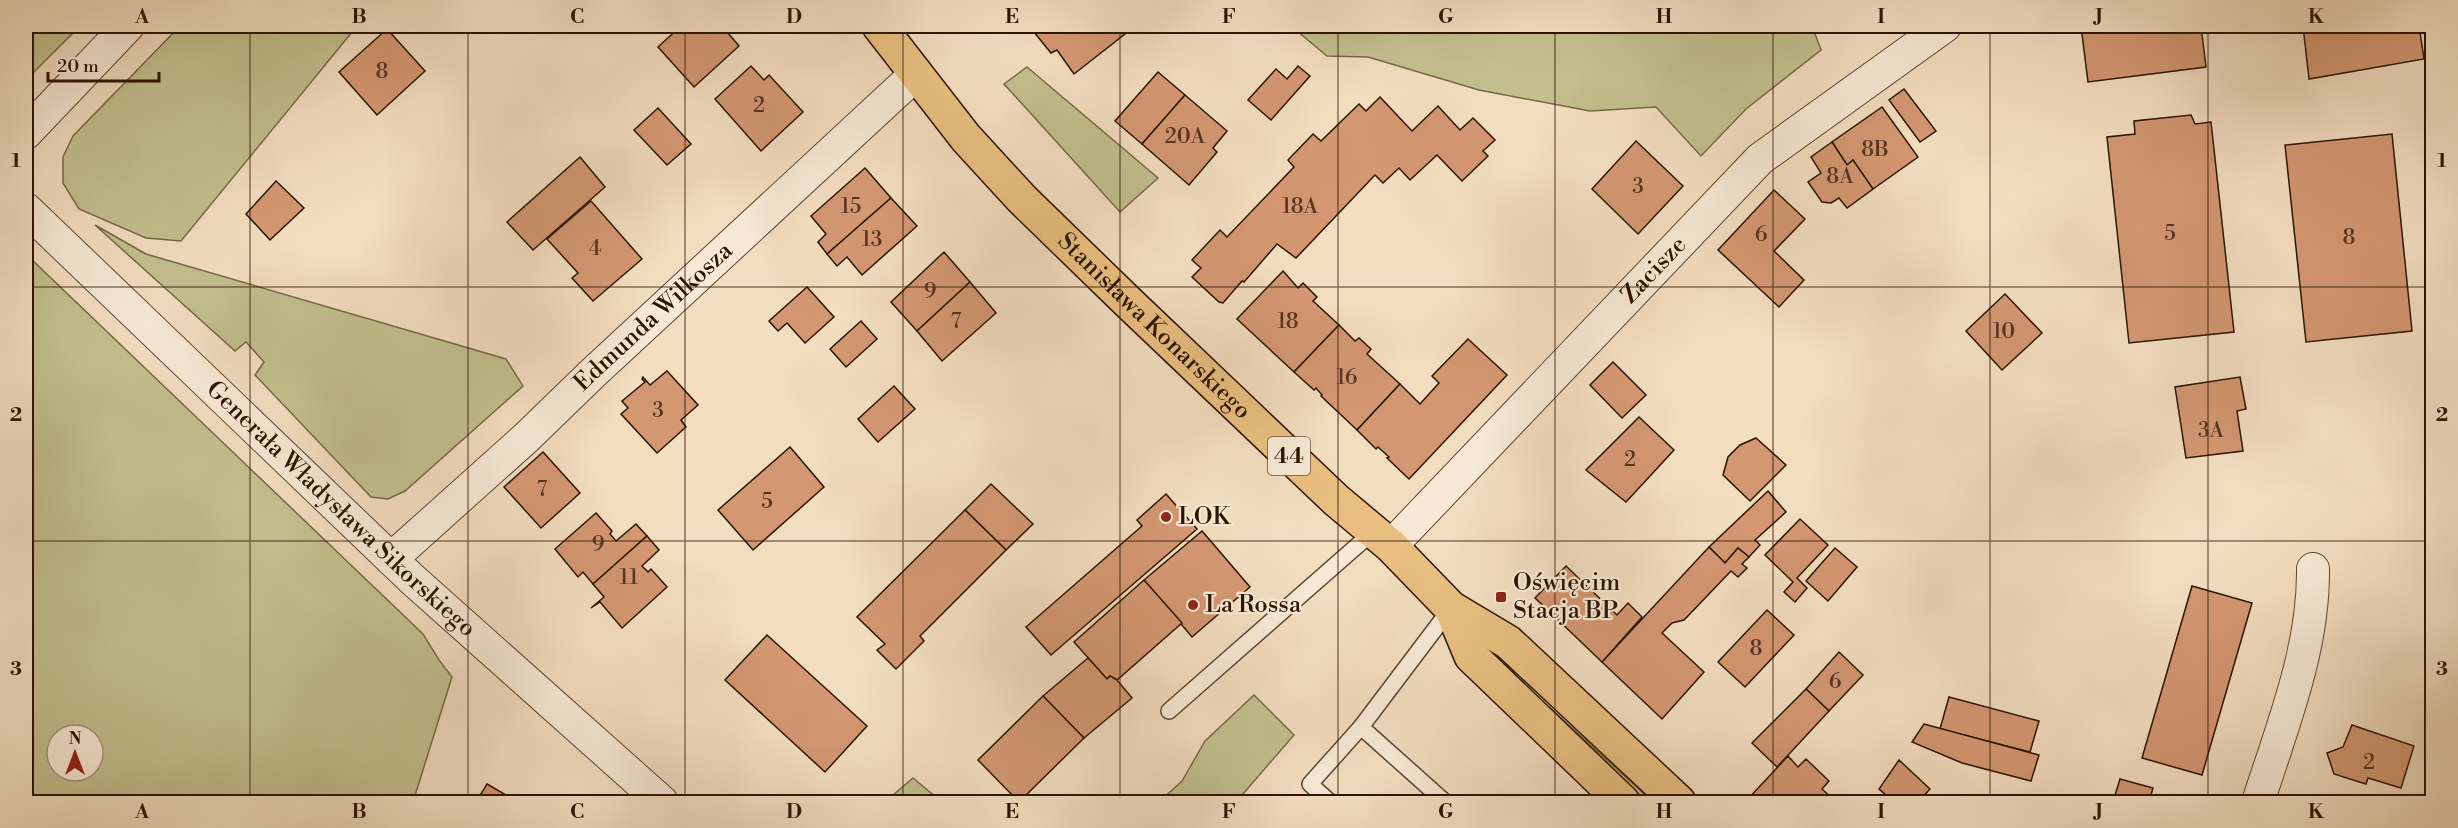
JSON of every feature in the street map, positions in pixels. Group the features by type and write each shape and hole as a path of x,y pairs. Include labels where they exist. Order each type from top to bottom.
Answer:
{"main road":[{"name":"Stanisława Konarskiego","path":"879,26 966,138 1022,200 1336,500 1382,539 1451,608 1508,642 1679,802"},
{"name":"Stanisława Konarskiego","path":"1451,608 1471,656 1623,802"}],"street":[{"path":"26,133 128,26"},
{"name":"Zacisze","path":"1382,539 1760,159 1945,26"},
{"name":"Edmunda Wilkosza","path":"391,559 527,437 916,74"},
{"name":"Generała Władysława Sikorskiego","path":"26,208 391,559 662,802"},
{"path":"2258,802 2303,659 2313,597 2313,569"}],"lane":[{"path":"1169,711 1382,539"},
{"path":"1330,802 1310,784 1361,727 1451,608"},
{"path":"1361,727 1445,802"}],"shaded area":[{"path":"26,26 80,26 26,80"},
{"path":"180,26 357,26 181,241 146,238 79,209 63,183 63,157 73,136"},
{"path":"1291,26 1812,26 1821,50 1746,109 1701,156 1656,107 1590,111 1479,90 1368,57 1327,56"},
{"path":"1027,67 1158,178 1120,212 1004,84"},
{"path":"95,225 146,254 506,359 523,386 405,491 388,499 371,497 255,375 264,362 246,342 235,351"},
{"path":"26,258 30,258 423,634 452,677 413,802 26,802"},
{"path":"1481,645 1653,802 1638,802"},
{"path":"1254,695 1294,735 1236,802 1159,802 1182,781 1205,741"},
{"path":"913,778 942,802 885,802"}],"building":[{"path":"681,26 722,26 739,46 694,87 658,47"},
{"path":"1029,26 1127,26 1130,30 1074,74 1057,50 1051,53"},
{"path":"2081,26 2201,26 2206,67 2088,82"},
{"path":"2303,26 2419,26 2424,59 2309,79"},
{"path":"387,29 425,71 377,115 339,72"},
{"path":"751,66 764,80 769,75 803,112 761,151 715,99"},
{"path":"1298,66 1310,76 1271,120 1248,100 1276,69 1287,79"},
{"path":"1158,72 1185,95 1142,144 1115,121"},
{"path":"1904,89 1936,131 1920,142 1889,100"},
{"path":"1185,95 1227,131 1213,148 1217,152 1189,185 1142,144"},
{"path":"1380,97 1412,131 1438,106 1460,130 1473,118 1495,140 1483,151 1488,156 1462,181 1437,155 1410,180 1399,168 1383,183 1375,175 1296,258 1277,244 1223,303 1219,302 1192,277 1201,268 1192,260 1220,230 1227,237 1294,167 1288,160 1313,134 1321,141 1359,104 1366,111"},
{"path":"1882,107 1918,157 1873,189 1853,160 1847,165 1832,142"},
{"path":"658,108 691,144 667,165 634,130"},
{"path":"2191,115 2195,124 2211,122 2234,332 2129,343 2107,137 2135,134 2134,121"},
{"path":"2392,134 2412,331 2306,342 2285,145"},
{"path":"1636,141 1683,186 1638,234 1592,189"},
{"path":"1832,142 1847,165 1853,160 1873,189 1847,208 1839,198 1831,203 1822,202 1808,182 1821,173 1811,157"},
{"path":"580,157 605,187 533,250 507,222"},
{"path":"865,168 891,198 827,254 818,242 826,234 811,216"},
{"path":"276,181 304,208 270,240 246,214"},
{"path":"1774,190 1805,219 1774,251 1804,280 1779,307 1718,250"},
{"path":"891,198 917,226 862,275 847,257 837,266 827,254"},
{"path":"591,201 642,259 593,301 572,278 578,273 547,239"},
{"path":"944,252 970,282 917,331 891,302"},
{"path":"1283,271 1298,288 1303,283 1317,297 1313,301 1339,325 1294,372 1237,319"},
{"path":"970,282 996,313 942,361 917,331"},
{"path":"807,287 834,317 805,343 787,323 778,331 769,321"},
{"path":"2005,294 2042,333 2002,370 1966,331"},
{"path":"861,321 877,339 846,367 830,349"},
{"path":"1339,325 1355,341 1359,338 1371,349 1367,354 1400,384 1357,430 1321,396 1316,388 1314,390 1294,372"},
{"path":"1468,339 1507,375 1409,479 1387,458 1389,457 1378,447 1376,449 1357,430 1400,384 1420,404 1439,383 1432,376"},
{"path":"1613,362 1646,395 1622,418 1590,385"},
{"path":"667,371 698,405 681,420 686,427 657,453 621,414 628,408 622,401 645,382 643,377 650,385"},
{"path":"2240,377 2246,409 2237,411 2243,451 2186,458 2175,387"},
{"path":"894,386 915,409 878,442 858,419"},
{"path":"1639,417 1674,450 1626,502 1586,470"},
{"path":"1756,438 1786,465 1750,501 1723,475 1728,457 1740,445"},
{"path":"790,447 824,487 753,550 718,510"},
{"path":"543,452 580,493 541,528 504,487"},
{"path":"991,484 1033,524 1006,550 965,510"},
{"path":"1768,491 1786,512 1755,540 1760,545 1749,557 1738,548 1725,563 1709,547"},
{"path":"1166,494 1197,529 1051,655 1026,627 1142,526 1137,520"},
{"path":"965,510 1006,550 920,636 924,641 896,669 877,650 885,644 857,617"},
{"path":"596,513 612,531 610,534 616,541 636,524 647,536 593,584 583,572 578,577 555,549"},
{"path":"1800,519 1828,545 1797,578 1807,588 1795,602 1784,592 1793,582 1765,555"},
{"path":"1202,531 1250,587 1192,637 1144,580"},
{"path":"647,536 659,550 642,566 648,572 651,569 667,587 622,628 600,602 591,608 604,597 593,584"},
{"path":"1709,547 1725,563 1738,548 1749,557 1742,564 1747,568 1738,577 1731,571 1684,620 1672,623 1662,633 1704,672 1662,719 1602,662"},
{"path":"1835,548 1857,567 1828,601 1806,581"},
{"path":"1566,566 1617,615 1628,603 1642,617 1602,662 1535,598"},
{"path":"1144,580 1182,623 1117,680 1110,676 1107,679 1074,642"},
{"path":"2192,586 2252,603 2202,775 2142,758"},
{"path":"1767,610 1794,635 1745,687 1718,662"},
{"path":"767,635 867,726 825,772 725,680"},
{"path":"1839,652 1863,675 1829,711 1806,689"},
{"path":"1088,658 1107,679 1110,676 1117,680 1132,698 1084,738 1043,696"},
{"path":"1806,689 1829,711 1777,767 1752,743"},
{"path":"1043,696 1084,738 1019,802 978,760"},
{"path":"1949,697 2039,721 2030,752 1940,729"},
{"path":"1924,724 2039,755 2031,781 1962,763 1912,742"},
{"path":"2352,725 2414,746 2401,788 2368,778 2366,784 2334,774 2327,753 2343,747"},
{"path":"1788,756 1798,767 1806,759 1829,781 1822,789 1836,802 1746,801"},
{"path":"1899,760 1930,789 1918,802 1894,802 1879,789"},
{"path":"2120,779 2153,788 2149,802 2113,802"},
{"path":"487,784 518,802 476,802"}],"place":[{"name":"LOK","path":"1166,517"},
{"name":"Oświęcim Stacja BP","path":"1501,597"},
{"name":"La Rossa","path":"1193,605"}]}
